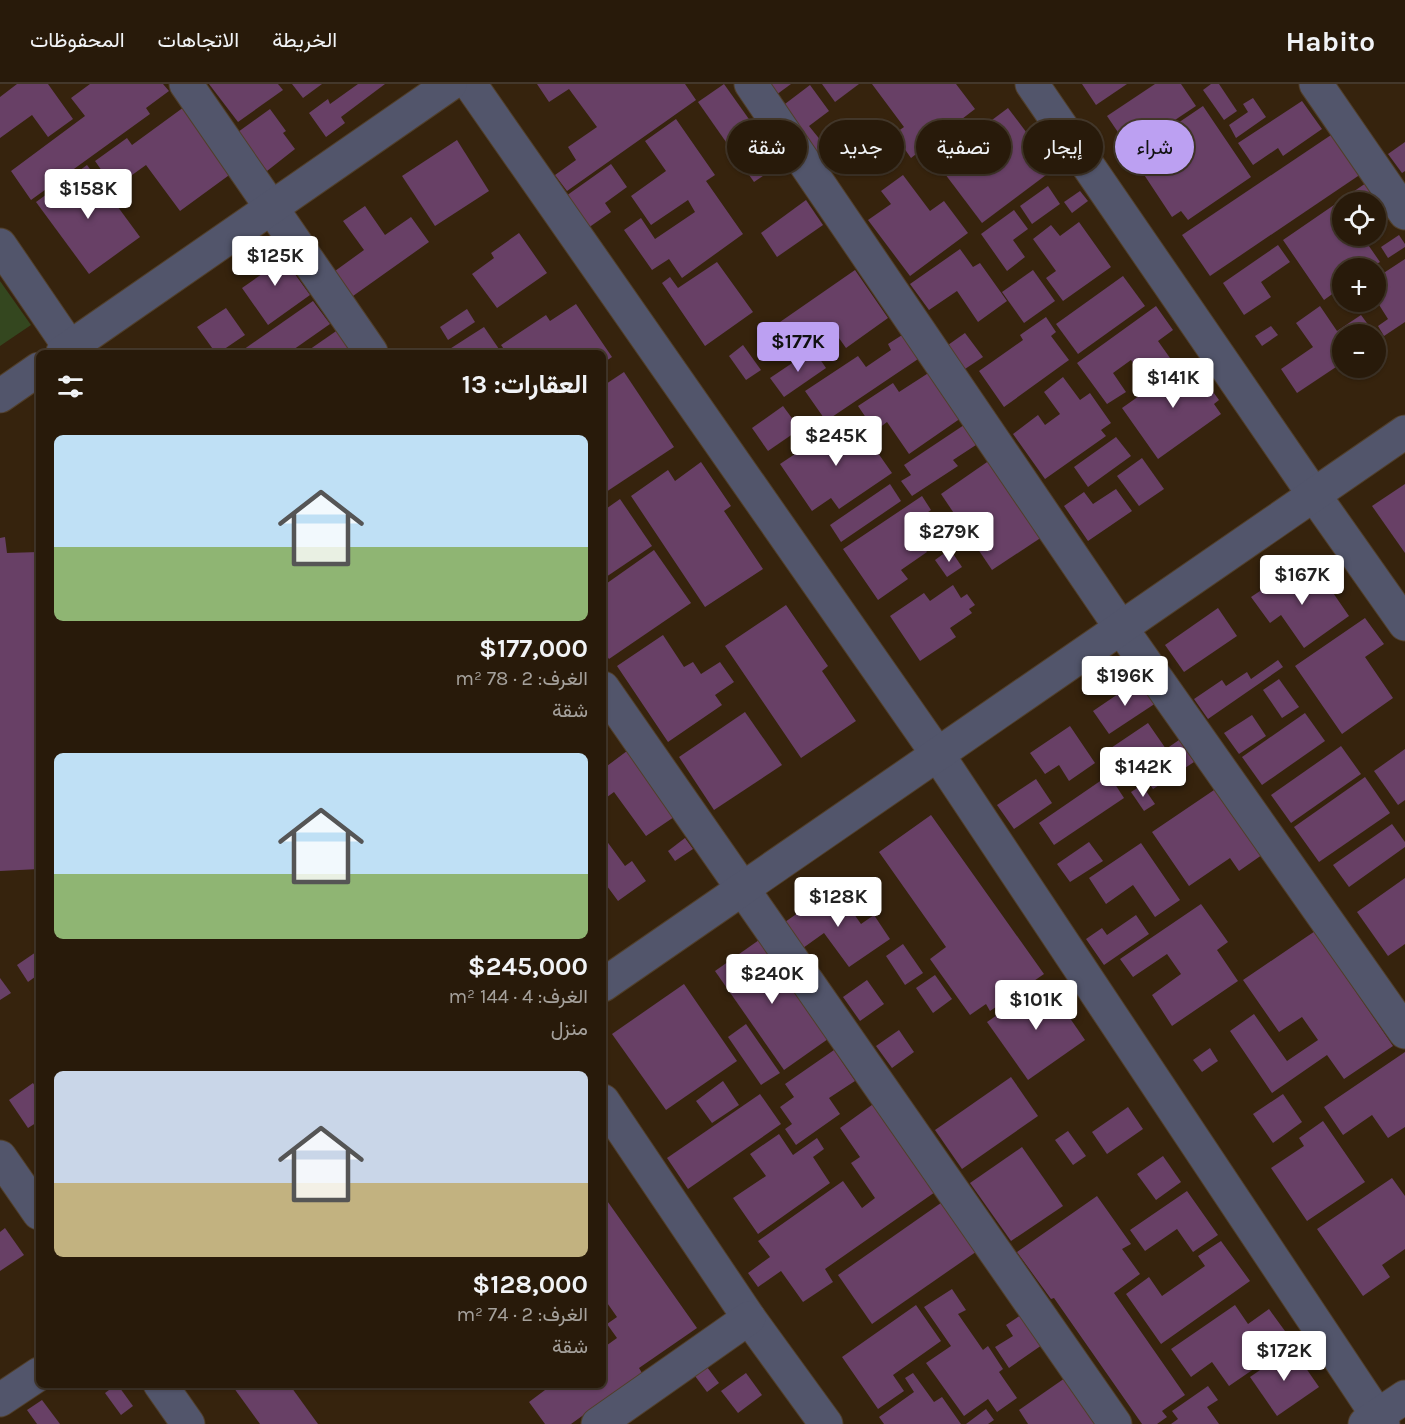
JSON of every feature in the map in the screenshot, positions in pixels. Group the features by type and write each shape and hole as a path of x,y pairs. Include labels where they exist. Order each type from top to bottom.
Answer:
{"street":[{"path":"186,84 370,350"},
{"path":"70,350 450,84"},
{"path":"470,84 938,755 1375,1421 1405,1397"},
{"path":"751,84 1120,628 1405,1032"},
{"path":"1032,84 1405,624"},
{"path":"1316,84 1405,213"},
{"path":"0,245 68,350"},
{"path":"0,396 36,371"},
{"path":"606,983 1405,432"},
{"path":"606,692 1115,1424"},
{"path":"606,1105 749,1318 826,1424"},
{"path":"0,1157 36,1209"},
{"path":"597,1424 749,1318"},
{"path":"0,1400 36,1376"},
{"path":"163,1388 188,1424"}],"green space":[{"path":"0,281 31,325 0,346"}],"building":[{"path":"17,84 48,84 73,119 48,137 32,115 0,138 0,97"},
{"path":"90,84 163,84 169,91 146,108 150,114 31,200 11,171 85,116 71,98"},
{"path":"209,84 278,84 283,90 238,122"},
{"path":"292,84 322,84 303,98"},
{"path":"358,84 385,84 341,117 345,123 326,137 309,113 328,99 330,104"},
{"path":"537,84 685,84 696,100 567,191 555,175 576,160 568,147 597,127 569,89 549,102"},
{"path":"724,84 750,120 727,120 727,143 698,102"},
{"path":"767,84 791,84 776,95"},
{"path":"822,84 859,84 835,102"},
{"path":"872,84 956,84 975,109 961,120 916,120 916,154 911,158 904,148 904,120 899,120"},
{"path":"1082,84 1127,84 1096,105"},
{"path":"1155,84 1181,84 1196,106 1175,120 1115,120 1115,128 1107,116"},
{"path":"1211,84 1219,84 1237,111 1224,120 1203,90"},
{"path":"810,85 829,111 809,126 819,138 819,156 807,141 807,120 791,120 781,107"},
{"path":"1253,98 1266,117 1236,138 1229,125 1248,112 1243,104"},
{"path":"1302,101 1322,129 1283,156 1278,148 1253,165 1238,143"},
{"path":"1203,106 1251,177 1188,220 1181,211 1172,217 1144,174 1194,174 1194,120 1182,120"},
{"path":"184,107 232,173 180,211 146,165 114,188 95,161 127,138 132,145"},
{"path":"1008,108 1023,128 1023,174 1047,174 982,223 945,174 1011,174 1011,120 992,120"},
{"path":"270,109 286,131 283,133 295,149 267,171 238,132"},
{"path":"676,119 715,175 706,181 743,234 682,278 669,259 652,270 624,230 641,218 655,239 695,212 688,200 651,225 631,196 666,171 645,141"},
{"path":"1334,133 1361,174 1210,276 1182,235"},
{"path":"457,140 489,191 435,226 402,176"},
{"path":"1405,142 1405,171 1402,173 1388,154"},
{"path":"611,164 627,187 605,203 611,212 588,228 566,196"},
{"path":"87,165 140,237 89,274 36,202"},
{"path":"748,174 766,174 754,182"},
{"path":"903,175 930,211 944,201 968,233 910,276 868,220 891,204 881,191"},
{"path":"1366,183 1372,192 1353,192"},
{"path":"1048,186 1060,204 1032,224 1020,206"},
{"path":"1080,191 1088,201 1072,213 1064,202"},
{"path":"806,200 823,225 777,257 761,233"},
{"path":"365,206 385,235 411,217 429,242 353,296 335,271 364,250 343,221"},
{"path":"1332,206 1332,246 1369,246 1377,258 1332,258 1332,294 1324,300 1283,240"},
{"path":"1014,210 1028,229 1013,240 1025,257 1007,271 981,234"},
{"path":"1079,222 1111,267 1063,301 1046,278 1056,271 1033,239 1051,225 1060,236"},
{"path":"519,233 547,273 497,308 472,274 494,258 491,253"},
{"path":"1399,235 1405,247 1388,258 1381,247 1386,246"},
{"path":"274,245 310,295 268,325 242,288 262,274 253,260"},
{"path":"1278,245 1290,262 1261,282 1271,297 1244,315 1223,283"},
{"path":"960,249 973,267 980,263 1007,301 978,322 957,291 929,310 910,284"},
{"path":"1405,259 1405,322 1386,335 1386,324 1381,324 1388,319 1384,312 1386,312 1386,271"},
{"path":"717,262 753,312 705,346 662,283 670,277 678,288"},
{"path":"855,270 888,318 846,348 829,324 784,355 767,331"},
{"path":"1033,270 1055,301 1024,323 1002,292"},
{"path":"1123,276 1145,306 1078,354 1056,324"},
{"path":"313,301 330,324 293,350 243,350"},
{"path":"576,304 612,357 606,361 606,350 505,350 501,345 546,315 550,321"},
{"path":"1156,306 1173,330 1158,341 1170,358 1142,377 1131,360 1113,373 1126,392 1107,404 1077,363"},
{"path":"1320,306 1332,324 1332,370 1297,393 1281,369 1313,347 1296,323"},
{"path":"226,308 245,335 223,350 214,350 197,327"},
{"path":"467,309 475,322 448,340 440,327"},
{"path":"1361,315 1368,324 1348,324"},
{"path":"1046,317 1056,332 1051,336 1069,360 1004,407 979,371 1023,340 1020,335"},
{"path":"1271,326 1278,335 1262,346 1255,336"},
{"path":"342,327 352,350 309,350"},
{"path":"484,327 500,350 448,350"},
{"path":"910,330 927,353 826,421 805,391 858,356 866,367 891,350 888,344"},
{"path":"965,333 983,357 965,369 948,345"},
{"path":"743,345 761,370 746,380 729,356"},
{"path":"813,349 826,368 784,397 770,378"},
{"path":"1190,360 1219,400 1214,404 1221,414 1158,459 1122,408"},
{"path":"624,372 674,447 606,492 606,384"},
{"path":"930,372 961,418 909,454 887,422 875,431 858,406 893,383 899,392"},
{"path":"1063,377 1080,400 1090,393 1111,423 1101,430 1106,436 1045,479 1013,434 1038,415 1045,425 1060,414 1044,392"},
{"path":"783,406 800,429 768,451 752,428"},
{"path":"852,416 892,473 839,509 831,498 812,511 780,464"},
{"path":"964,425 976,445 953,460 958,466 912,496 901,481 911,475 904,465"},
{"path":"1116,437 1131,456 1088,487 1074,467"},
{"path":"1142,458 1164,489 1139,506 1117,476"},
{"path":"990,460 1042,537 992,570 941,494"},
{"path":"701,462 731,506 724,511 763,569 705,607 631,496 668,470 675,481"},
{"path":"890,484 901,501 841,542 830,525"},
{"path":"1405,484 1405,553 1372,506"},
{"path":"1116,489 1132,511 1088,541 1064,506 1084,492 1093,504"},
{"path":"922,496 931,510 921,517 930,531 918,540 927,552 901,570 908,579 878,600 843,549"},
{"path":"620,499 652,546 606,577 606,509"},
{"path":"5,537 7,553 36,552 36,869 0,871 0,538"},
{"path":"950,549 962,567 947,577 935,560"},
{"path":"654,550 691,603 609,659 606,655 606,584"},
{"path":"1290,571 1299,583 1318,571 1349,616 1304,648 1281,615 1270,623 1251,597"},
{"path":"953,585 961,598 967,594 975,605 969,609 972,613 950,628 956,637 920,661 890,616 924,593 930,601"},
{"path":"786,605 828,666 822,671 856,721 801,758 725,646"},
{"path":"1218,608 1237,636 1184,672 1165,645"},
{"path":"1365,618 1384,644 1365,657 1393,698 1342,734 1295,666"},
{"path":"663,635 684,667 693,662 701,674 720,662 734,682 715,695 722,705 668,742 617,666"},
{"path":"1126,659 1137,674 1125,682 1114,667"},
{"path":"1278,660 1283,667 1208,719 1194,699 1222,680 1226,686 1247,672 1251,679"},
{"path":"1140,679 1156,703 1109,734 1093,711"},
{"path":"1279,679 1299,707 1282,718 1263,690"},
{"path":"745,712 782,765 714,810 679,757"},
{"path":"1305,713 1325,741 1262,785 1242,757"},
{"path":"1252,715 1266,736 1239,754 1224,733"},
{"path":"1148,723 1166,749 1179,740 1194,762 1153,789 1138,768 1123,778 1105,752"},
{"path":"1070,726 1095,763 1069,781 1059,765 1045,774 1030,753"},
{"path":"1341,746 1361,774 1291,823 1271,795"},
{"path":"1405,749 1405,800 1398,805 1374,771"},
{"path":"627,751 674,817 646,836 614,792 606,798 606,767"},
{"path":"1109,775 1124,798 1054,845 1039,823"},
{"path":"1365,777 1390,813 1319,862 1294,827"},
{"path":"1036,779 1052,803 1014,829 997,805"},
{"path":"1142,785 1155,804 1144,811 1131,792"},
{"path":"1217,788 1269,850 1239,871 1230,858 1189,886 1152,832"},
{"path":"931,815 1044,974 990,1011 986,1004 970,1015 930,959 946,947 879,852"},
{"path":"1392,824 1405,842 1405,847 1349,887 1333,865"},
{"path":"685,838 693,849 675,861 668,851"},
{"path":"606,840 625,866 632,861 646,881 618,901 607,886"},
{"path":"1089,842 1103,861 1070,882 1057,864"},
{"path":"1141,843 1180,900 1155,917 1133,885 1106,904 1089,878"},
{"path":"1405,878 1405,944 1388,956 1357,912"},
{"path":"835,887 861,924 874,915 890,939 849,967 824,933 803,948 785,922"},
{"path":"1201,904 1228,942 1217,950 1238,981 1172,1026 1152,995 1181,974 1167,954 1133,977 1120,959"},
{"path":"1136,915 1149,934 1104,965 1086,939 1102,928 1107,935"},
{"path":"1321,927 1321,941 1393,1046 1344,1079 1327,1055 1272,1093 1230,1031 1254,1014 1287,1061 1318,1040 1302,1017 1279,1032 1243,980"},
{"path":"759,940 828,1039 784,1070 715,971"},
{"path":"903,944 923,973 905,985 886,956"},
{"path":"36,952 36,976 28,982 17,965"},
{"path":"935,975 952,999 933,1013 916,988"},
{"path":"0,978 11,993 0,1000"},
{"path":"867,980 884,1004 860,1021 843,997"},
{"path":"1045,982 1085,1040 1028,1080 987,1022"},
{"path":"684,984 737,1061 666,1110 612,1034"},
{"path":"746,1024 780,1073 761,1085 728,1037"},
{"path":"899,1030 914,1052 892,1068 876,1046"},
{"path":"1210,1048 1218,1061 1202,1072 1193,1060"},
{"path":"834,1050 855,1081 829,1098 840,1114 796,1145 785,1129 792,1124 780,1107 794,1097 785,1084"},
{"path":"1405,1052 1405,1127 1388,1138 1372,1115 1343,1135 1324,1107"},
{"path":"1011,1077 1038,1116 962,1169 935,1130"},
{"path":"723,1081 739,1105 712,1123 696,1101"},
{"path":"33,1083 36,1088 36,1123 28,1128 9,1100"},
{"path":"760,1094 781,1124 688,1189 667,1158"},
{"path":"1283,1094 1302,1122 1273,1143 1253,1114"},
{"path":"876,1102 938,1190 825,1269 833,1282 803,1302 781,1271 758,1287 748,1273 770,1257 758,1241 843,1181 862,1208 875,1198 851,1163 860,1157 840,1128"},
{"path":"1128,1107 1143,1129 1107,1154 1092,1132"},
{"path":"1323,1121 1365,1182 1307,1221 1271,1168 1304,1146 1299,1138"},
{"path":"1068,1131 1086,1156 1073,1165 1055,1140"},
{"path":"779,1134 793,1155 817,1138 824,1149 813,1157 830,1183 758,1234 733,1198 766,1176 750,1154"},
{"path":"1022,1147 1063,1206 1011,1241 970,1183"},
{"path":"1163,1156 1181,1182 1156,1200 1137,1174"},
{"path":"1392,1178 1405,1196 1405,1249 1382,1265 1390,1277 1363,1296 1317,1229"},
{"path":"1187,1191 1218,1235 1193,1252 1177,1229 1145,1251 1130,1230"},
{"path":"1097,1196 1131,1244 1122,1249 1140,1274 1114,1293 1185,1395 1162,1411 1167,1417 1157,1424 1142,1424 1054,1298 1051,1299 1017,1252"},
{"path":"948,1198 983,1247 872,1324 838,1275"},
{"path":"606,1199 697,1328 639,1368 642,1373 571,1424 545,1424 529,1402 548,1388 606,1388 606,1346 617,1338 607,1324 617,1317 606,1301"},
{"path":"5,1228 24,1255 0,1271 0,1232"},
{"path":"1221,1241 1250,1281 1161,1344 1126,1294 1149,1277 1162,1296 1205,1266 1198,1256"},
{"path":"952,1289 966,1310 958,1314 983,1350 988,1346 1003,1369 999,1372 1017,1398 997,1412 988,1399 964,1416 926,1363 951,1346 924,1307"},
{"path":"916,1305 941,1341 893,1375 904,1391 878,1409 842,1357"},
{"path":"1235,1305 1248,1324 1269,1309 1293,1342 1229,1386 1212,1362 1191,1377 1171,1349"},
{"path":"1021,1315 1042,1345 1009,1368 995,1347 1013,1336 1006,1325"},
{"path":"1292,1348 1319,1387 1277,1416 1250,1377"},
{"path":"707,1367 719,1383 707,1392 695,1376"},
{"path":"746,1373 762,1395 738,1413 721,1391"},
{"path":"913,1373 934,1402 942,1397 961,1424 884,1424 879,1417 914,1392 905,1378"},
{"path":"1065,1378 1097,1424 1028,1424 1019,1410"},
{"path":"1208,1386 1218,1400 1207,1407 1219,1424 1171,1424 1178,1419 1172,1411"},
{"path":"112,1388 120,1388 133,1406 121,1415 105,1393"},
{"path":"234,1388 292,1388 318,1424 260,1424"},
{"path":"42,1400 60,1424 37,1424 27,1410"},
{"path":"986,1409 994,1420 988,1424 966,1424"}]}
